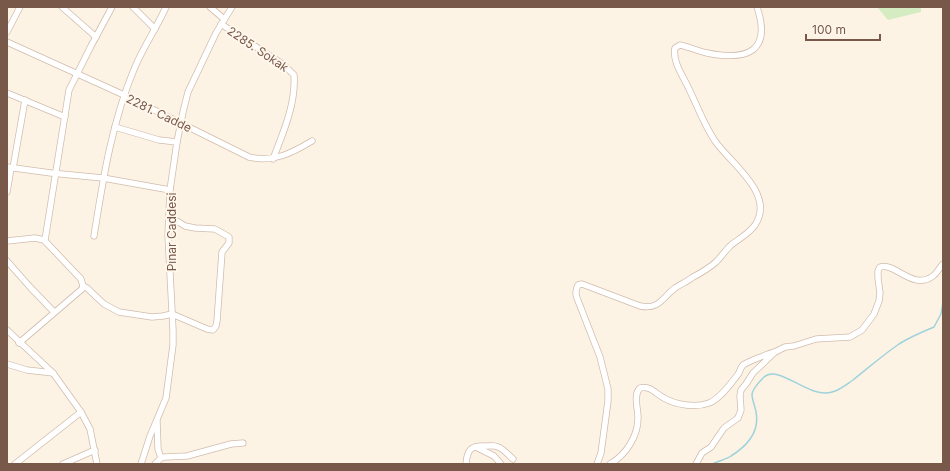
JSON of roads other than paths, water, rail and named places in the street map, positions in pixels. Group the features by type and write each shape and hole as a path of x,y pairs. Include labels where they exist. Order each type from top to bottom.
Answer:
{"street":[{"path":"7,32 20,7"},
{"path":"45,240 69,90 112,7"},
{"path":"133,7 155,29"},
{"path":"94,236 103,178 124,95 138,60 166,7"},
{"name":"2285. Sokak","path":"210,7 222,21 284,65 294,75 294,88 289,112 273,159"},
{"name":"Pınar Caddesi","path":"140,464 164,406 168,389 173,345 169,216 170,190 177,142 188,92 222,21 232,7"},
{"path":"597,464 608,401 608,389 600,357 577,298 576,294 578,285 582,284 646,308 655,306 676,288 715,262 730,246 748,233 756,223 761,210 756,191 713,138 680,71 674,53 675,48 680,45 702,52 722,55 735,56 750,52 759,43 762,35 757,7"},
{"path":"65,8 96,37"},
{"name":"2281. Cadde","path":"7,42 124,95 249,157 273,159 290,153 312,141"},
{"path":"7,93 64,117"},
{"path":"7,192 10,168 25,100"},
{"path":"115,127 159,140 177,142"},
{"path":"10,168 103,178 170,190"},
{"path":"7,241 35,238 45,240 81,279 83,286 104,304 118,312 152,317 172,314 211,330 215,328 217,321 222,252 229,243 229,237 215,229 190,228 169,216"},
{"path":"7,261 54,312"},
{"path":"610,464 626,451 636,430 638,417 636,394 640,388 648,388 662,398 680,404 707,404 716,399 722,393 743,365 785,347 794,346 816,339 845,338 860,332 870,320 879,301 880,293 878,271 880,267 888,266 909,278 922,280 933,276 943,264"},
{"path":"19,343 82,289 83,286"},
{"path":"7,330 53,374 81,412 90,429 97,464"},
{"path":"696,464 702,453 711,447 724,428 738,418 741,410 741,390 753,373 775,352"},
{"path":"7,364 27,370 53,374"},
{"path":"15,464 81,412"},
{"path":"157,420 158,449 161,458"},
{"path":"154,464 165,456 187,456 231,444 243,443"},
{"path":"474,446 498,447 513,459"},
{"path":"466,464 468,454 474,446"},
{"path":"474,446 494,456 502,464"},
{"path":"63,464 95,450"}],"waterway":[{"path":"712,464 731,456 742,448 751,438 757,419 752,394 755,387 764,377 771,374 778,375 814,391 823,393 835,391 853,380 899,344 934,327 941,314 943,302"}]}
